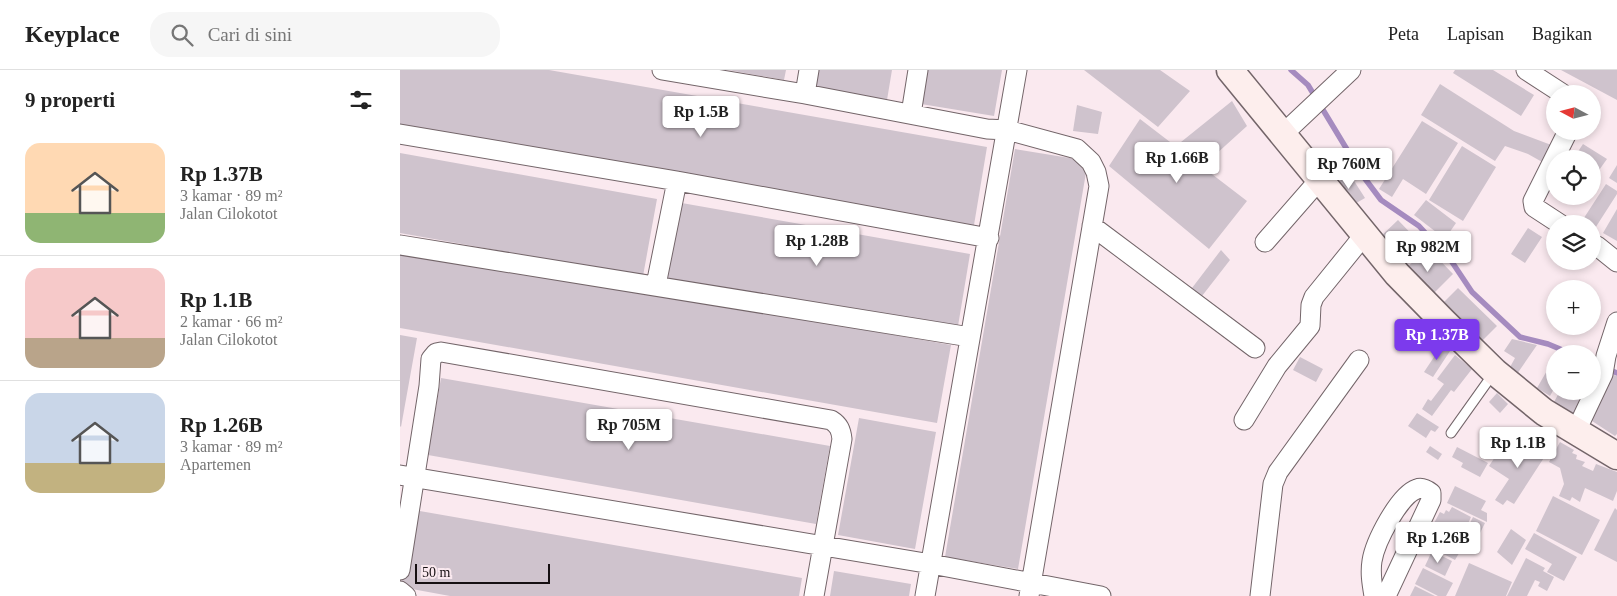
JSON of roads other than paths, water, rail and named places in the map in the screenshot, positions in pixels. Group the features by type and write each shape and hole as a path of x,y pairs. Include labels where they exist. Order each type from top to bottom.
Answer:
{"street":[{"path":"662,70 699,73 987,129 1007,130 1077,149 1091,162 1096,172 1099,186 1030,590"},
{"path":"805,94 809,70"},
{"path":"911,114 918,70"},
{"path":"925,596 1018,70"},
{"path":"1230,70 1397,274 1495,372 1544,412 1617,456"},
{"path":"1283,134 1350,70"},
{"path":"1526,70 1549,85"},
{"path":"400,134 677,181 989,238"},
{"path":"1546,215 1534,207 1533,201 1564,140"},
{"path":"1265,242 1320,179"},
{"path":"656,285 677,181"},
{"path":"1092,226 1255,348"},
{"path":"1244,420 1277,366 1310,326 1311,305 1314,297 1365,234"},
{"path":"400,245 970,337"},
{"path":"1601,249 1617,262"},
{"path":"1576,431 1604,365 1617,322"},
{"path":"400,570 407,476 431,359 436,353 831,420 838,424 842,431 842,440 814,596"},
{"path":"1260,596 1273,484 1278,472 1360,360"},
{"path":"407,476 931,564 1030,590 1101,596"},
{"path":"1374,596 1371,581 1372,560 1388,519 1413,491 1419,488 1426,489 1432,492 1432,500 1386,596"},
{"path":"400,591 406,596"}],"lane":[{"path":"1451,432 1495,372"}],"waterway":[{"path":"1291,70 1308,85 1363,176 1381,200 1419,226 1452,262 1472,292 1520,337 1550,345"},
{"path":"1601,367 1617,373"}]}
